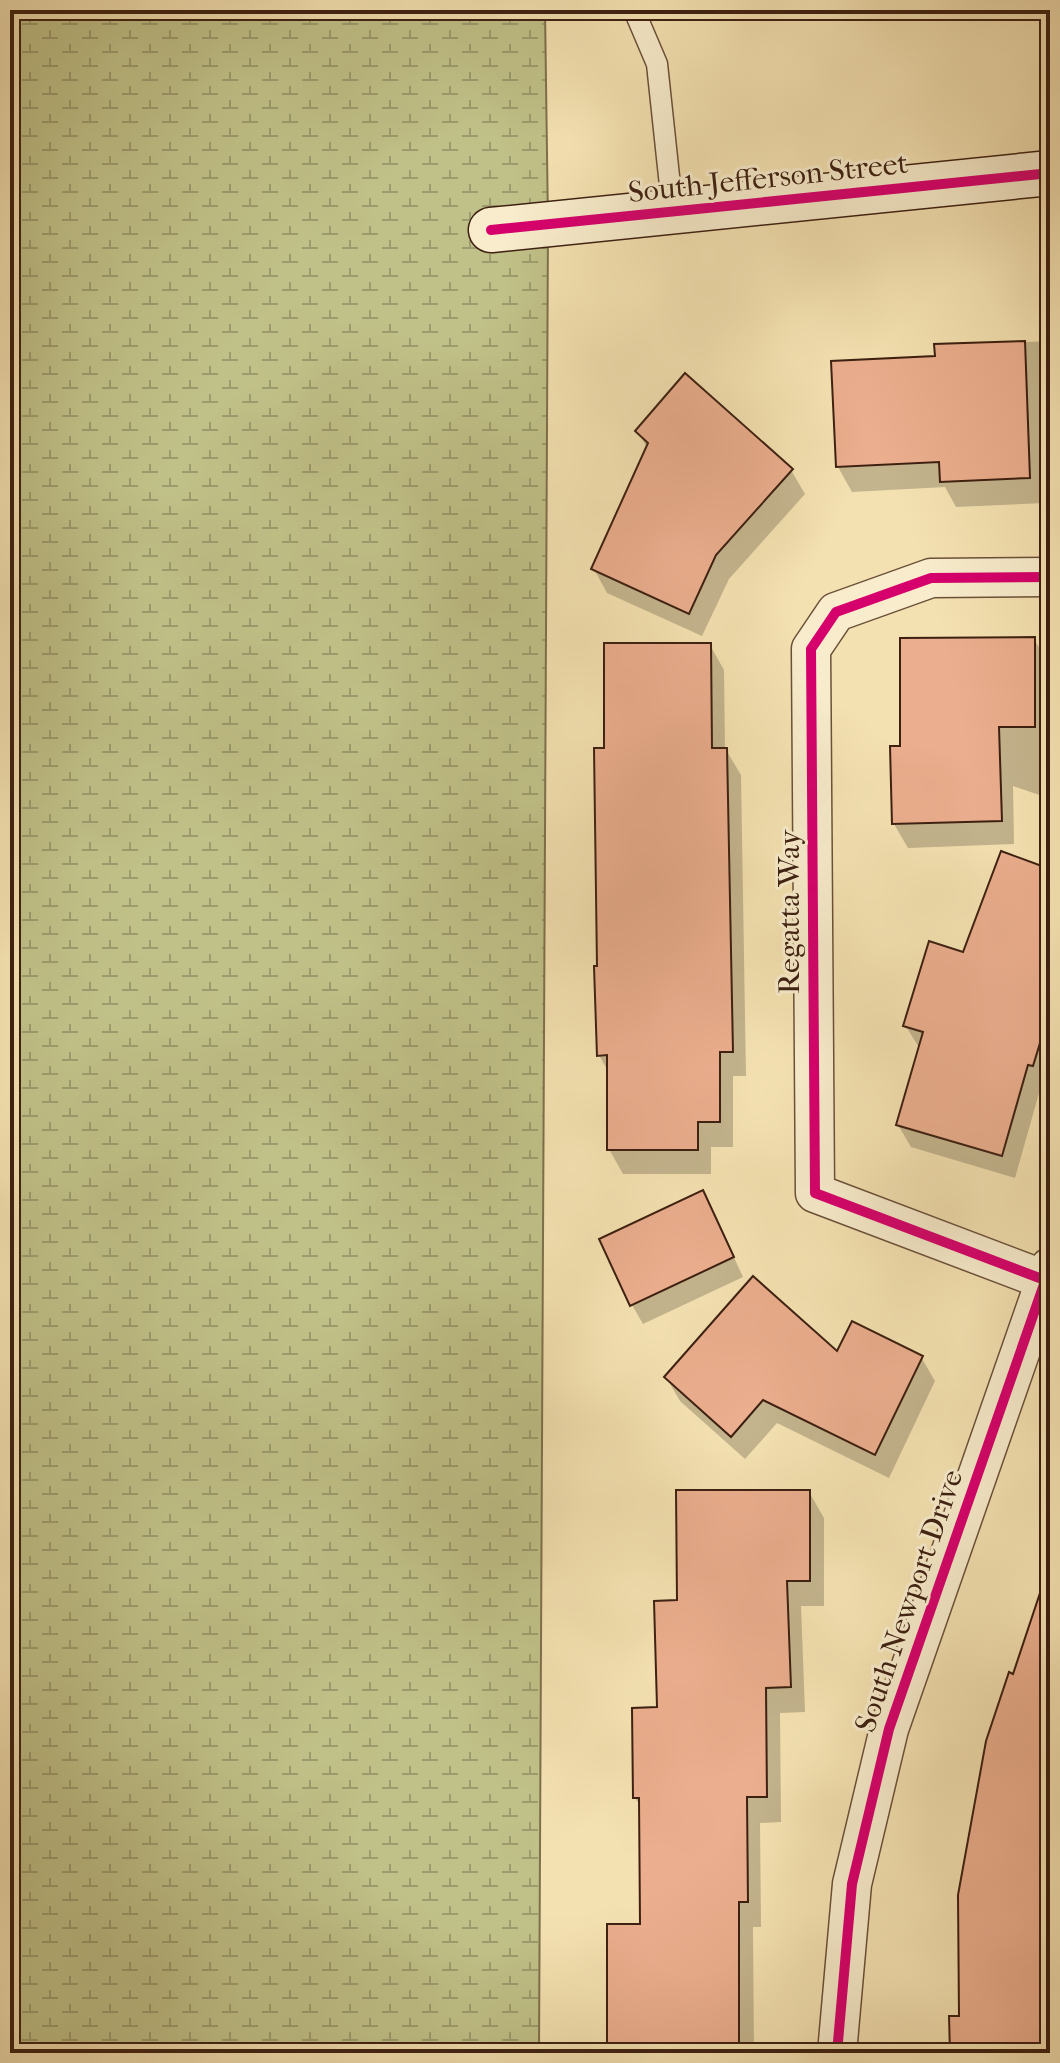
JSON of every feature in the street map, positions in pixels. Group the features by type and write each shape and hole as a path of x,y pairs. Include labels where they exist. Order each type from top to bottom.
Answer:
{"street":[{"name":"South Jefferson Street","path":"491,230 1050,173"},
{"name":"Regatta Way","path":"1048,1277 815,1193 811,649 836,612 931,578 1050,577"},
{"name":"South Newport Drive","path":"837,2053 852,1884 889,1729 1048,1277"}],"lane":[{"path":"634,10 657,64 671,195"}],"green space":[{"path":"10,10 545,10 548,224 539,2053 10,2053"}],"building":[{"path":"1025,341 1030,478 940,482 939,462 836,467 831,361 935,356 934,344"},
{"path":"685,373 793,469 716,555 689,614 591,569 648,443 635,431"},
{"path":"1035,637 1035,727 999,727 1002,821 892,824 890,746 900,746 900,638"},
{"path":"604,643 711,643 712,748 727,748 733,1052 720,1052 720,1122 698,1122 698,1150 607,1150 607,1055 597,1056 594,966 597,966 594,748 604,748"},
{"path":"1001,851 1050,869 1050,1010 1033,1066 1028,1065 1002,1156 896,1125 923,1032 903,1026 929,941 963,952"},
{"path":"703,1190 734,1257 630,1306 599,1239"},
{"path":"753,1276 837,1351 852,1321 923,1356 875,1455 763,1400 731,1437 664,1377"},
{"path":"676,1490 810,1490 810,1581 787,1581 791,1687 766,1688 767,1797 747,1797 748,1902 739,1902 739,2053 607,2053 607,1924 640,1924 639,1798 633,1798 632,1708 657,1707 654,1601 677,1600"},
{"path":"1043,1584 1050,1585 1050,2053 950,2053 949,2016 959,2016 958,1895 986,1741 1009,1672 1013,1674"}],"cycle path":[{"path":"491,230 1050,173"},
{"path":"1050,577 931,578 836,612 811,649 815,1193 1050,1282"},
{"path":"837,2053 852,1884 889,1729 1050,1267"}]}
